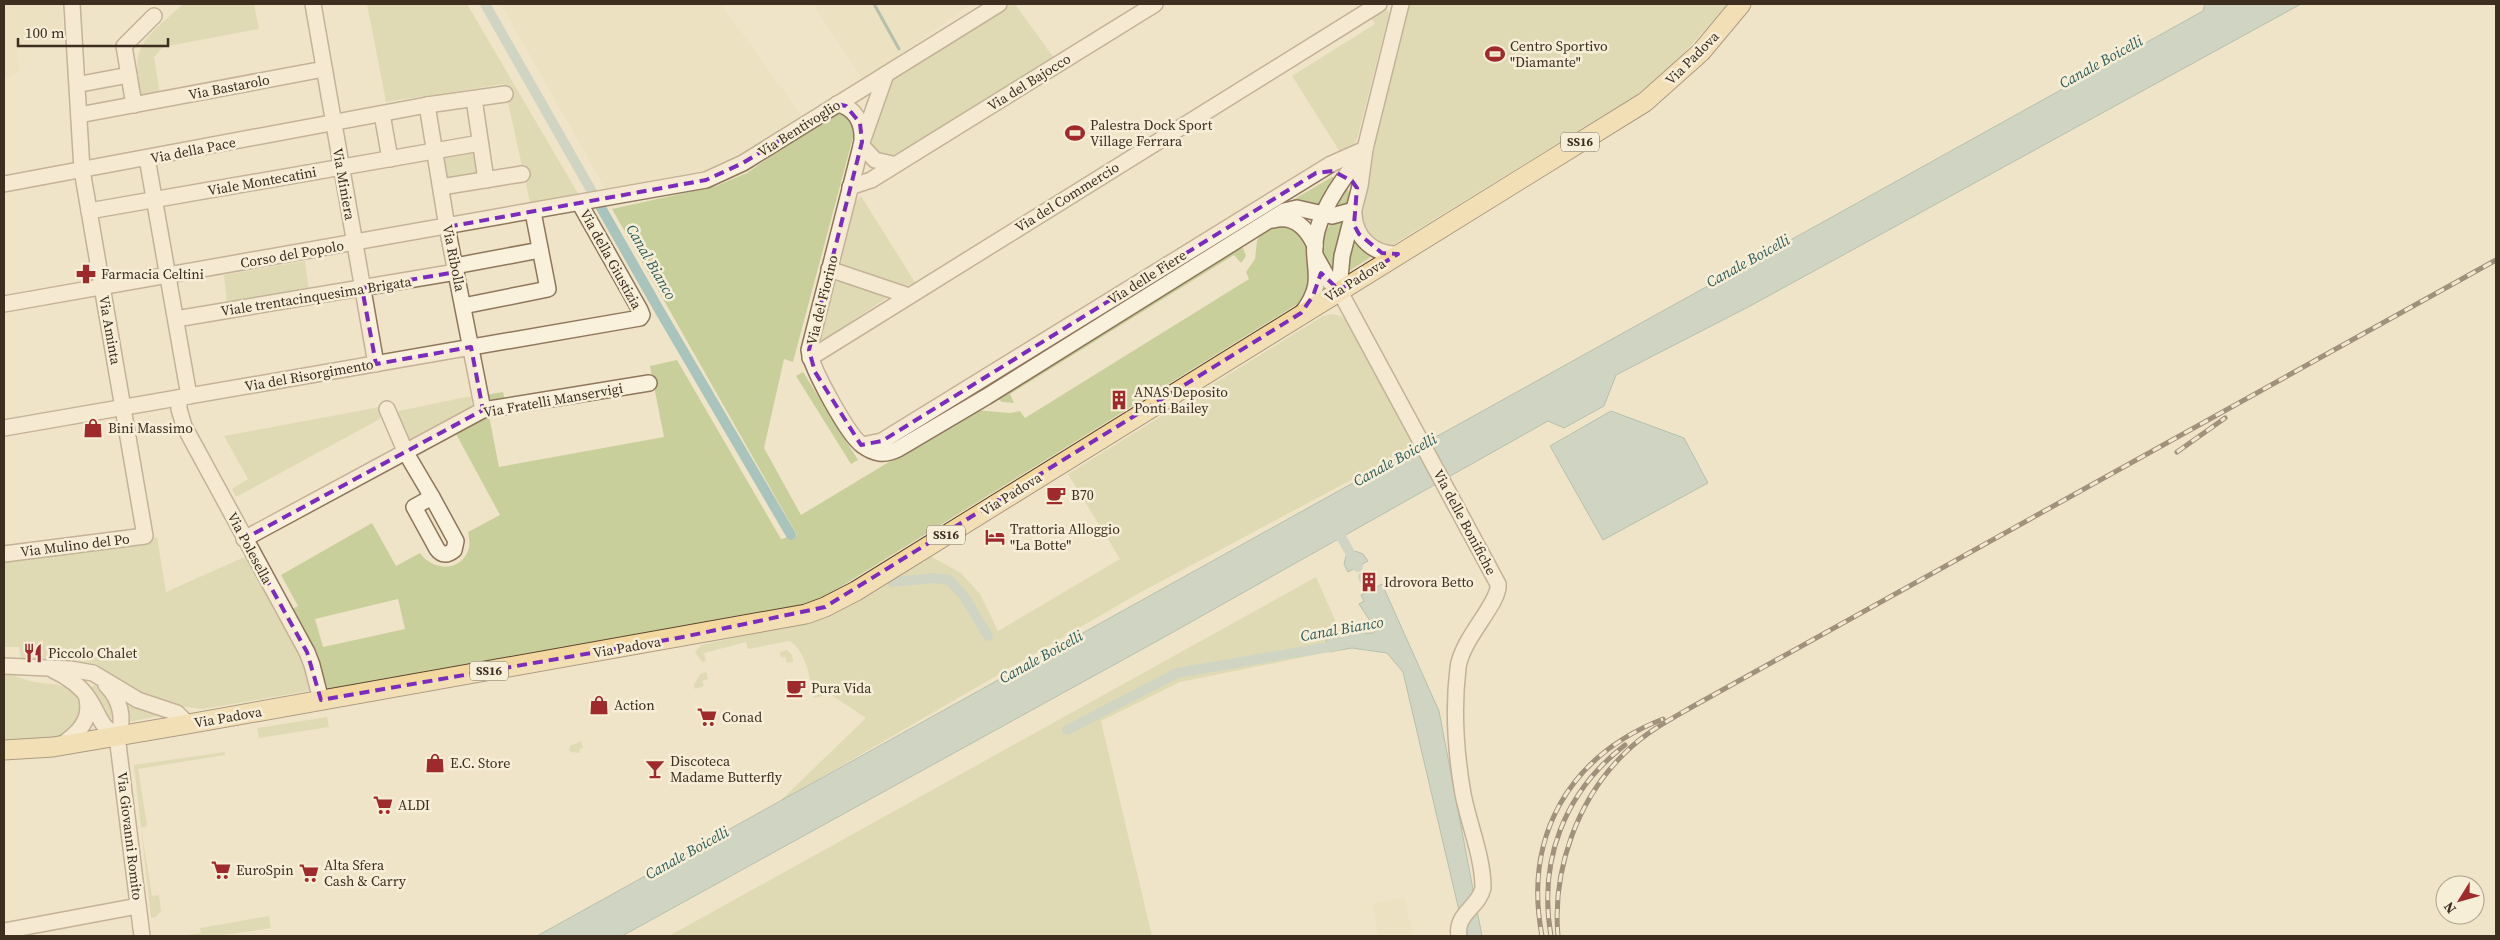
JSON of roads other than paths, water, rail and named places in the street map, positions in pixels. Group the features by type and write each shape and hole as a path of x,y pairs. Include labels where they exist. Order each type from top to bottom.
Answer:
{"main road":[{"name":"Via Padova","path":"4,750 56,746 188,724 692,635 806,614 825,607 856,591 1645,102 1669,83 1701,52 1741,4"},
{"name":"Via Padova","path":"4,760 56,746"}],"street":[{"name":"Via Aminta","path":"72,4 82,170 145,536"},
{"name":"Via Miniera","path":"313,4 376,364"},
{"name":"Via Bentivoglio","path":"581,203 690,183 719,175 743,163 999,4"},
{"name":"Via del Bajocco","path":"850,187 871,180 897,162 1155,4"},
{"name":"Via del Commercio","path":"810,358 1379,4"},
{"path":"1398,254 1382,254 1368,244 1354,225 1365,149 1401,4"},
{"path":"134,105 124,46 154,16"},
{"name":"Via Bastarolo","path":"78,115 324,69"},
{"name":"Via del Fiorino","path":"862,445 852,434 815,372 810,358 811,338 862,144 886,74"},
{"path":"86,82 129,75"},
{"name":"Via del Fiorino","path":"858,91 852,102 862,129 862,144"},
{"path":"858,91 868,99 873,109"},
{"name":"Via della Pace","path":"4,184 427,105 505,94"},
{"path":"474,99 486,180"},
{"path":"837,104 846,106 855,113"},
{"name":"Via Ribolla","path":"427,105 447,227 483,410"},
{"path":"382,114 390,159"},
{"name":"Viale Montecatini","path":"89,212 480,143"},
{"path":"862,144 875,160 897,162"},
{"path":"1302,313 1311,301 1317,286 1315,252 1318,228 1346,176 1365,149"},
{"name":"Via delle Fiere","path":"862,445 882,441 1316,173 1365,149"},
{"name":"Via Polesella","path":"147,158 176,319 184,397 179,409 184,426 306,652 312,665 321,700"},
{"name":"Via del Bajocco","path":"855,169 872,170 897,162"},
{"path":"1316,173 1333,171 1346,176 1356,188 1356,204 1339,270 1339,290"},
{"path":"441,187 522,174"},
{"name":"Corso del Popolo","path":"4,304 581,203"},
{"name":"Via della Giustizia","path":"581,203 642,315 640,318 615,322"},
{"name":"Via delle Fiere","path":"862,445 880,454 890,453 986,397 1284,211 1296,208 1332,216 1356,204"},
{"path":"463,306 548,289 533,212"},
{"path":"1269,221 1280,218 1300,224 1309,233 1315,252"},
{"name":"Viale trentacinquesima Brigata","path":"176,319 362,288 540,250"},
{"name":"Via delle Bonifiche","path":"1315,252 1330,282 1339,290 1451,495 1494,575 1498,589 1497,596 1463,647 1458,669 1456,715 1459,766 1463,794 1483,881 1482,893 1459,930"},
{"path":"829,269 909,296"},
{"name":"Via del Risorgimento","path":"4,428 615,322"},
{"path":"978,382 986,397"},
{"name":"Via Fratelli Manservigi","path":"244,539 483,410 649,383"},
{"path":"388,409 406,453 432,498"},
{"name":"Via Mulino del Po","path":"4,554 145,536"},
{"path":"4,666 70,669 84,672 103,678 138,700 177,713 188,724"},
{"path":"49,669 70,679 84,693 100,721 117,736"},
{"name":"Via Giovanni Romito","path":"84,672 106,685 115,696 121,719 117,736 142,936"},
{"path":"56,746 76,733 84,723 88,713 84,693"},
{"path":"4,930 138,906"}],"water":[{"name":"Canale Boicelli","path":"2205,4 2301,4 1752,305 1616,375 1604,406 1564,428 1548,421 1159,640 622,936 537,936 2203,11"},
{"path":"1611,411 1684,438 1708,483 1603,540 1550,446"},
{"path":"1355,551 1363,554 1368,561 1348,572 1344,564 1346,556"},
{"path":"1382,584 1439,711 1482,936 1465,936 1403,672 1387,653 1352,648 1329,652 1326,639 1346,633 1373,633 1376,630 1359,604 1364,601 1361,595"}],"waterway":[{"name":"Canal Bianco","path":"485,4 661,313 791,535"},
{"path":"874,4 899,49"},
{"path":"1335,526 1358,567"},
{"path":"1363,577 1376,601"},
{"name":"Canal Bianco","path":"892,582 934,578 949,580 964,596 988,636"},
{"name":"Canal Bianco","path":"1067,730 1177,673 1340,645"}],"railway":[{"path":"1558,936 1559,885 1564,860 1582,812 1610,769 1634,744 1649,733 1690,708 2496,260"},
{"path":"2177,452 2225,418"},
{"path":"1542,936 1538,899 1540,865 1547,833 1560,804 1578,778 1602,754 1630,735 1663,719"},
{"path":"1551,936 1548,881 1560,830 1571,806 1586,784 1625,745"}],"place":[{"name":"Centro Sportivo \"Diamante\"","path":"1495,54"},
{"name":"Palestra Dock Sport Village Ferrara","path":"1075,133"},
{"name":"Farmacia Celtini","path":"86,274"},
{"name":"ANAS Deposito Ponti Bailey","path":"1119,400"},
{"name":"Bini Massimo","path":"93,428"},
{"name":"B70","path":"1056,495"},
{"name":"Trattoria Alloggio \"La Botte\"","path":"995,537"},
{"name":"Idrovora Betto","path":"1369,582"},
{"name":"Piccolo Chalet","path":"33,653"},
{"name":"Pura Vida","path":"796,688"},
{"name":"Action","path":"599,705"},
{"name":"Conad","path":"707,717"},
{"name":"E.C. Store","path":"435,763"},
{"name":"Discoteca Madame Butterfly","path":"655,769"},
{"name":"ALDI","path":"383,805"},
{"name":"EuroSpin","path":"221,870"},
{"name":"Alta Sfera Cash & Carry","path":"309,873"}]}
